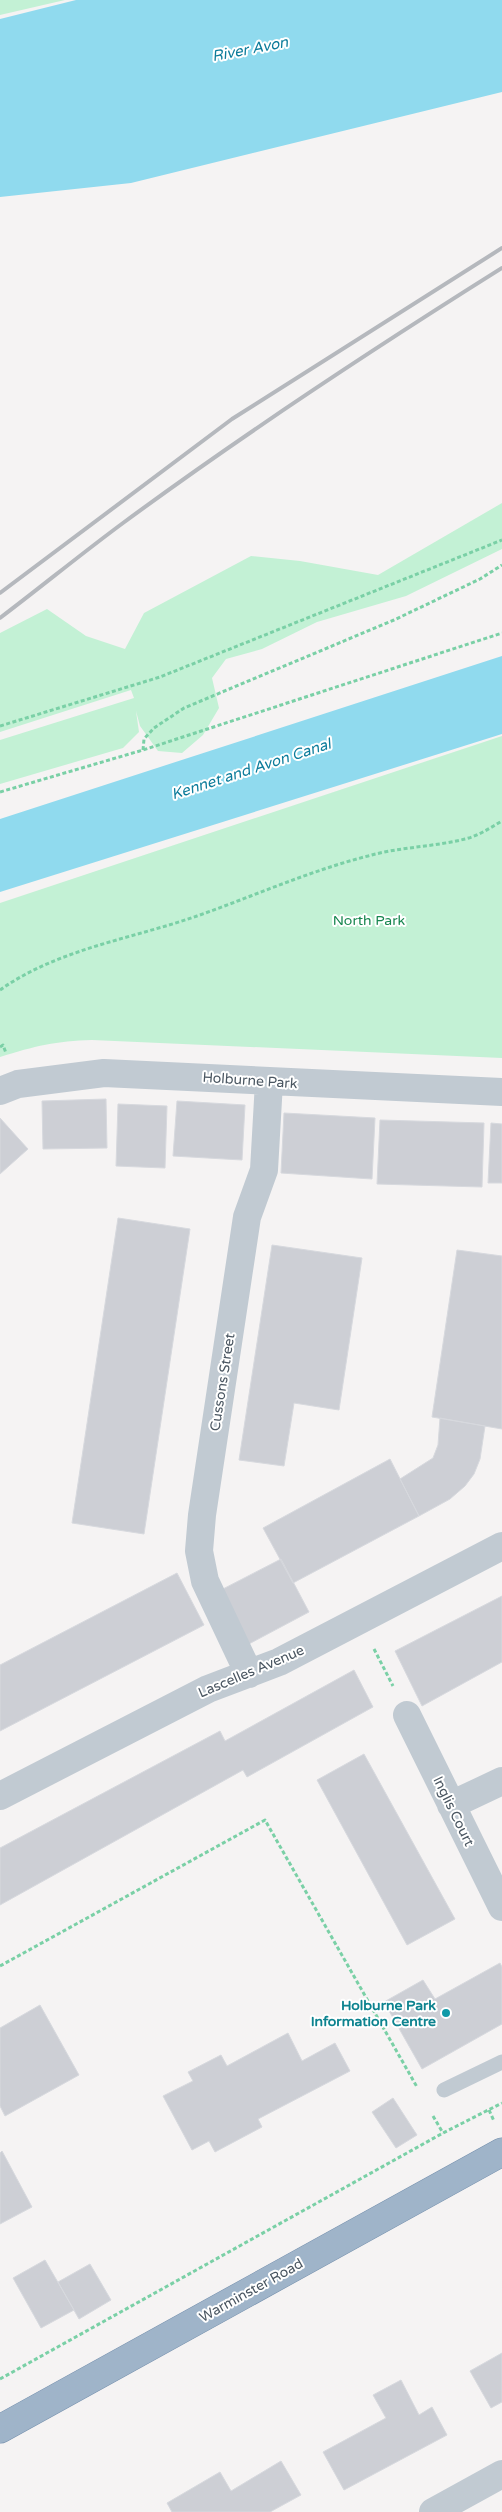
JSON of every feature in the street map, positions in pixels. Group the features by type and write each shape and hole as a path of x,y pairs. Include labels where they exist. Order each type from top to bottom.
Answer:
{"highway":[{"name":"Warminster Road","path":"0,2429 502,2152"}],"street":[{"name":"Holburne Park","path":"0,1091 18,1084 104,1073 181,1075 269,1082 502,1092"},
{"name":"Cussons Street","path":"249,1674 205,1581 199,1551 202,1515 247,1217 264,1170 269,1082"},
{"name":"Lascelles Avenue","path":"0,1796 208,1689 279,1662 502,1546"},
{"name":"Inglis Court","path":"407,1715 502,1907"},
{"path":"451,1805 502,1781"},
{"path":"433,2512 502,2474"}],"lane":[{"path":"444,2090 502,2062"}],"path":[{"path":"0,726 160,678 502,540"},
{"path":"143,750 144,739 154,728 184,708 394,620 480,579 502,565"},
{"path":"0,792 143,750 502,633"},
{"path":"0,990 16,978 40,967 120,937 195,916 324,868 370,855 464,839 502,822"},
{"path":"359,1620 407,1715"},
{"path":"0,1966 265,1820 418,2089"},
{"path":"0,2379 443,2133 502,2103"},
{"path":"433,2115 443,2133"}],"green space":[{"path":"0,0 65,0 0,15"},
{"path":"502,503 502,549 406,596 317,622 262,649 226,659 212,678 219,708 203,735 182,753 158,751 140,726 136,711 139,732 123,748 0,784 0,740 134,698 131,690 0,732 0,633 47,609 86,636 125,649 144,613 251,556 300,561 378,575"},
{"name":"North Park","path":"502,736 502,1058 92,1040 46,1045 0,1057 0,903"}],"water":[{"name":"River Avon","path":"76,0 502,0 502,92 131,183 0,197 0,19"},
{"name":"Kennet and Avon Canal","path":"502,656 502,734 0,892 0,819"}],"building":[{"path":"106,1099 107,1148 43,1149 42,1101"},
{"path":"177,1101 245,1105 242,1160 173,1156"},
{"path":"118,1104 167,1106 165,1168 116,1166"},
{"path":"284,1113 375,1118 372,1179 281,1173"},
{"path":"0,1118 28,1149 0,1174"},
{"path":"380,1120 484,1123 482,1187 377,1184"},
{"path":"491,1123 502,1124 502,1183 488,1183"},
{"path":"118,1218 190,1229 144,1534 72,1523"},
{"path":"272,1245 362,1258 339,1410 294,1403 284,1466 239,1460"},
{"path":"457,1250 502,1256 502,1429 432,1417"},
{"path":"440,1418 485,1426 480,1459 474,1474 465,1486 450,1499 419,1516 400,1479 433,1458 438,1445"},
{"path":"390,1459 419,1516 293,1583 263,1528"},
{"path":"281,1559 309,1612 247,1645 219,1591"},
{"path":"177,1573 204,1625 0,1731 0,1665"},
{"path":"502,1596 502,1662 422,1706 395,1651"},
{"path":"354,1670 373,1707 247,1777 243,1770 0,1905 0,1848 220,1731 225,1741"},
{"path":"364,1754 455,1919 407,1945 317,1780"},
{"name":"Holburne Park Information Centre","path":"500,1963 502,1967 502,2024 422,2069 384,2002 423,1980 435,1999"},
{"path":"40,2005 79,2075 5,2116 0,2106 0,2028"},
{"path":"288,2033 302,2061 335,2043 350,2071 258,2119 262,2127 215,2152 209,2141 192,2150 163,2096 193,2081 188,2072 221,2055 227,2066"},
{"path":"393,2098 417,2135 396,2148 372,2112"},
{"path":"2,2151 32,2207 0,2224 0,2153"},
{"path":"45,2260 74,2310 41,2328 13,2278"},
{"path":"90,2264 111,2300 79,2319 58,2282"},
{"path":"502,2353 502,2402 491,2408 470,2371"},
{"path":"401,2380 419,2415 432,2407 447,2435 344,2490 323,2452 386,2418 373,2395"},
{"path":"281,2461 301,2495 270,2512 172,2512 167,2503 220,2472 231,2491"}],"railway":[{"path":"0,593 232,419 502,248"},
{"path":"0,618 107,535 263,424 502,268"}],"place":[{"name":"Holburne Park Information Centre","path":"446,2013"}]}
